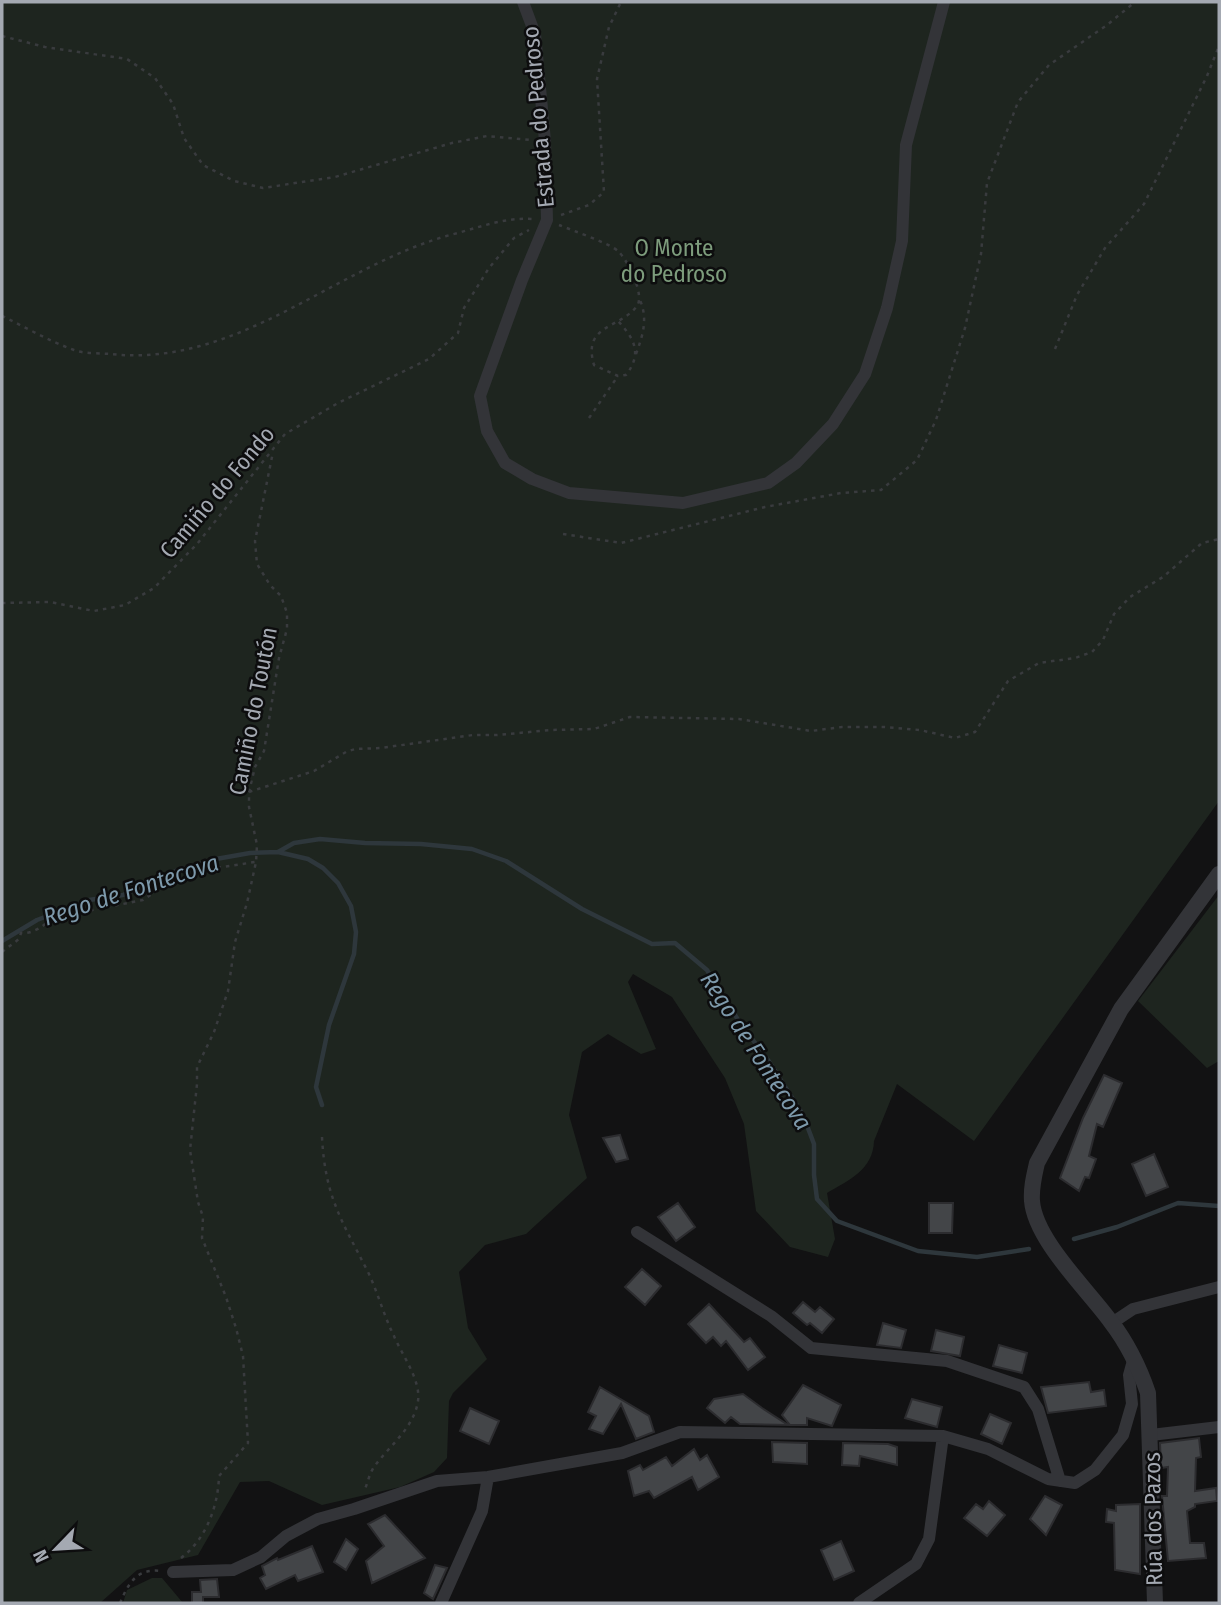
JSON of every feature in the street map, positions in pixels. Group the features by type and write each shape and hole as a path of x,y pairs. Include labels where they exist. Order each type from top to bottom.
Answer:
{"street":[{"name":"Estrada do Pedroso","path":"523,2 535,34 545,141 547,220 480,396 487,430 505,463 532,480 569,493 684,503 768,483 796,463 833,424 864,374 887,308 902,241 906,145 944,2"},
{"name":"Rúa dos Pazos","path":"1155,1603 1148,1394 1134,1357 1112,1323 1046,1238 1032,1202 1032,1182 1044,1151 1121,1009 1219,874"},
{"path":"637,1232 771,1316 811,1348 947,1362 1024,1387 1038,1409 1060,1481"},
{"path":"1112,1323 1133,1309 1219,1287"},
{"path":"173,1572 233,1570 261,1557 286,1536 318,1519 437,1482 488,1477 622,1453 680,1432 943,1436 988,1450 1048,1479 1075,1483 1095,1470 1124,1435 1132,1404 1129,1375 1134,1357"},
{"path":"1151,1435 1219,1426"},
{"path":"859,1603 916,1564 929,1539 943,1436"},
{"path":"441,1603 482,1511 488,1477"}],"path":[{"path":"547,220 589,205 604,192 597,79 609,27 621,2"},
{"path":"563,534 621,543 765,507 841,493 881,491 917,460 936,420 964,327 981,254 987,183 1018,102 1049,65 1135,2"},
{"path":"2,36 45,47 127,59 155,78 173,104 184,138 203,165 234,181 263,188 335,177 452,143 487,136 545,141"},
{"path":"1055,349 1077,295 1105,248 1143,204 1207,76 1219,46"},
{"path":"2,316 75,351 139,358 216,343 303,304 364,269 426,242 514,218 547,220 618,251 639,289 645,311 644,331 633,366 626,375 618,376 594,365 590,353 600,331 635,308 640,300"},
{"name":"Camiño do Fondo","path":"2,603 50,603 94,611 125,605 154,588 197,544 285,435 327,409 429,359 458,333 464,308 489,268 514,238 547,220"},
{"path":"617,320 626,330 636,354"},
{"path":"589,418 618,376"},
{"name":"Camiño do Toutón","path":"173,1572 181,1558 193,1549 201,1538 218,1492 219,1476 248,1443 243,1356 226,1297 202,1238 203,1217 190,1150 197,1067 214,1032 228,991 235,942 256,862 257,845 249,807 249,792 255,767 264,751 279,658 287,629 287,612 281,596 270,585 257,564 256,553 273,452"},
{"path":"249,792 314,771 355,749 472,735 594,729 630,717 739,719 811,731 842,727 884,727 920,730 955,738 975,732 1008,681 1040,663 1075,658 1091,652 1103,640 1114,614 1130,597 1163,577 1202,543 1219,539"},
{"path":"2,952 19,939 22,933 29,933 52,918 143,900 168,883 216,868 256,862"},
{"path":"322,1137 328,1186 338,1216 368,1273 418,1394 411,1420 373,1468 367,1487 354,1509"},
{"path":"120,1603 128,1584 138,1574 152,1570 173,1572"}],"green space":[{"name":"O Monte do Pedroso","path":"2,2 1219,2 1219,801 974,1141 897,1084 869,1160 858,1173 827,1193 835,1239 828,1257 790,1247 756,1211 744,1124 725,1078 672,997 633,974 628,982 656,1049 641,1054 608,1034 582,1052 569,1115 587,1178 526,1234 485,1245 459,1272 468,1328 487,1359 453,1393 449,1401 447,1458 434,1472 400,1487 322,1505 269,1481 240,1482 198,1555 137,1570 100,1603 2,1603"},
{"path":"1219,895 1219,1061 1207,1068 1138,1001"},
{"path":"152,1578 162,1578 183,1603 123,1603 127,1590"}],"building":[{"path":"1104,1075 1122,1083 1103,1127 1097,1124 1089,1156 1096,1159 1089,1178 1085,1177 1079,1191 1060,1178 1083,1118"},
{"path":"620,1135 628,1159 616,1162 603,1138"},
{"path":"1154,1154 1168,1187 1146,1196 1132,1164"},
{"path":"678,1203 695,1227 676,1241 658,1217"},
{"path":"929,1203 953,1203 952,1233 929,1233"},
{"path":"642,1269 661,1286 645,1305 625,1287"},
{"path":"803,1302 815,1312 820,1307 834,1319 822,1333 793,1313"},
{"path":"709,1304 744,1342 750,1338 765,1357 748,1370 726,1341 721,1346 713,1337 706,1343 688,1324"},
{"path":"883,1323 906,1330 901,1348 877,1345"},
{"path":"936,1330 964,1337 960,1356 931,1351"},
{"path":"999,1345 1027,1353 1022,1373 993,1366"},
{"path":"1089,1382 1091,1392 1104,1390 1106,1406 1048,1413 1041,1387"},
{"path":"803,1385 841,1405 832,1426 807,1418 807,1425 790,1425 782,1415"},
{"path":"600,1387 649,1416 654,1432 636,1439 621,1404 603,1434 589,1429 596,1416 588,1412"},
{"path":"743,1394 788,1425 740,1424 731,1417 725,1423 707,1408 714,1399"},
{"path":"912,1399 942,1407 937,1427 905,1418"},
{"path":"470,1408 499,1421 489,1444 460,1431"},
{"path":"990,1414 1011,1423 1002,1444 981,1434"},
{"path":"1199,1438 1201,1457 1196,1458 1195,1491 1216,1488 1217,1501 1195,1504 1195,1507 1187,1511 1190,1543 1204,1543 1206,1558 1168,1561 1162,1496 1167,1496 1168,1467 1161,1468 1160,1443"},
{"path":"772,1442 807,1443 807,1464 773,1462"},
{"path":"843,1443 888,1444 897,1447 897,1465 860,1456 859,1466 842,1465"},
{"path":"694,1449 700,1460 707,1455 719,1477 698,1490 692,1477 654,1498 649,1491 634,1496 628,1471 640,1465 643,1470 666,1457 672,1466"},
{"path":"1045,1496 1062,1505 1046,1535 1030,1519"},
{"path":"989,1501 1005,1515 987,1536 964,1518 976,1504 983,1509"},
{"path":"1140,1504 1140,1574 1115,1570 1114,1523 1106,1522 1107,1509 1116,1511 1116,1505"},
{"path":"385,1515 425,1558 372,1583 366,1561 384,1546 368,1524"},
{"path":"346,1539 358,1549 346,1570 334,1562"},
{"path":"841,1541 854,1571 834,1580 821,1550"},
{"path":"312,1546 323,1572 298,1581 295,1575 266,1589 260,1578 265,1575 262,1566"},
{"path":"435,1565 447,1568 433,1599 424,1593"},
{"path":"217,1579 219,1597 203,1597 203,1603 192,1603 192,1592 201,1592 200,1580"}],"waterway":[{"name":"Rego de Fontecova","path":"2,941 37,920 89,900 123,895 176,871 216,859 250,853 278,852 294,843 320,839 472,849 506,861 582,909 652,944 675,943 707,970 803,1115 814,1144 817,1199 837,1221 918,1251 977,1257 1029,1249"},
{"path":"278,852 308,859 323,868 338,883 351,906 356,932 354,954 329,1025 316,1087 322,1105"},
{"name":"Rego de Fontecova","path":"1074,1239 1117,1227 1178,1203 1219,1206"}]}
